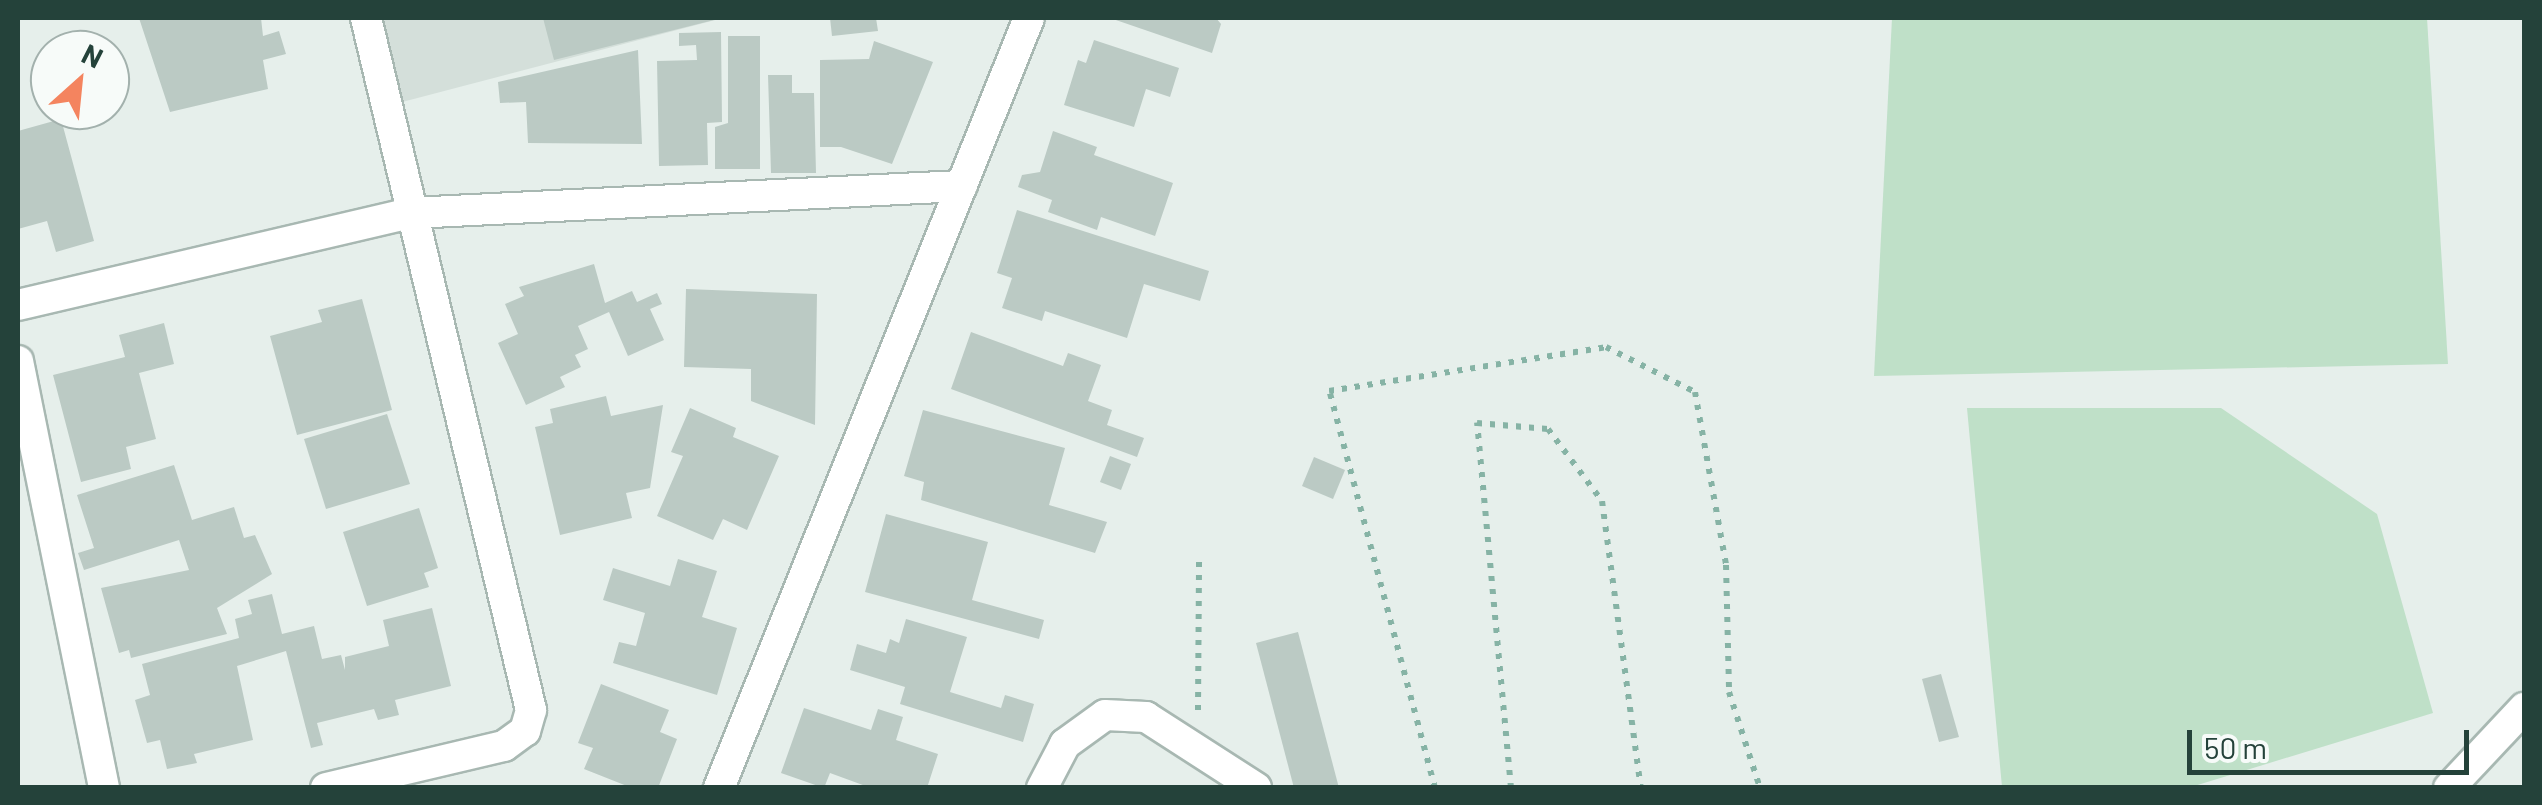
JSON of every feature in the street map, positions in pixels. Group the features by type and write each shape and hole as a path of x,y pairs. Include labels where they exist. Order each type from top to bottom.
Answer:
{"street":[{"path":"326,788 504,746 525,731 531,710 366,18"},
{"path":"719,788 1029,18"},
{"path":"18,305 412,213 961,186"},
{"path":"18,361 104,788"},
{"path":"2449,788 2524,708"},
{"path":"1042,788 1065,744 1104,715 1146,717 1256,788"}],"path":[{"path":"1435,788 1329,392 1606,347 1695,392 1726,564 1729,692 1760,788"},
{"path":"1511,788 1477,423 1548,430 1602,501 1640,788"},
{"path":"1198,751 1199,560"}],"shaded area":[{"path":"366,18 723,18 387,106"}],"green space":[{"path":"1892,18 2427,18 2448,364 1874,376"},
{"path":"1967,408 2221,408 2377,514 2433,713 2191,787 2002,787"}],"building":[{"path":"139,18 261,18 263,36 279,31 286,54 263,60 268,89 170,112"},
{"path":"543,18 718,18 718,19 554,60"},
{"path":"830,18 876,18 878,31 832,36"},
{"path":"1110,18 1216,18 1221,24 1212,53"},
{"path":"721,32 722,122 707,123 708,165 659,166 657,61 697,60 696,45 679,46 679,33"},
{"path":"728,36 760,36 760,169 715,169 715,127 728,123"},
{"path":"1094,40 1179,68 1170,97 1146,89 1134,127 1064,105 1078,60 1086,63"},
{"path":"874,41 933,62 892,164 841,147 820,147 820,60 869,59"},
{"path":"638,50 642,144 528,143 526,102 500,103 498,82"},
{"path":"768,75 792,75 792,93 814,93 816,173 771,173"},
{"path":"30,128 64,130 94,241 56,252 47,221 18,229 18,131"},
{"path":"1053,131 1097,147 1094,155 1173,183 1155,236 1101,217 1097,230 1048,212 1052,200 1018,187 1022,175 1040,172"},
{"path":"1017,210 1209,271 1200,301 1144,284 1127,338 1045,311 1042,321 1002,308 1012,278 997,273"},
{"path":"594,264 605,303 632,291 637,302 657,293 662,304 650,309 664,340 628,356 609,312 578,326 588,349 575,355 581,367 560,377 565,387 526,405 498,343 518,334 505,304 524,296 519,287"},
{"path":"686,289 817,294 815,425 751,401 751,369 684,367"},
{"path":"362,299 392,410 297,435 270,336 322,322 318,310"},
{"path":"164,323 174,364 139,373 156,439 126,447 131,469 81,482 53,375 125,357 119,335"},
{"path":"971,332 1063,366 1068,353 1101,365 1088,401 1112,410 1107,425 1144,438 1137,457 951,389"},
{"path":"606,396 611,416 663,405 650,488 626,493 632,518 560,535 535,427 553,423 550,409"},
{"path":"690,408 736,428 733,437 779,456 747,530 723,519 713,540 657,516 683,456 671,452"},
{"path":"923,410 1065,448 1049,505 1107,522 1095,553 921,500 924,482 904,476"},
{"path":"387,414 410,484 326,509 304,439"},
{"path":"1110,456 1131,464 1121,490 1100,482"},
{"path":"1314,457 1345,470 1333,499 1302,486"},
{"path":"174,465 192,520 234,507 244,538 255,535 272,574 217,608 227,634 131,658 129,650 119,653 101,588 189,570 179,540 84,570 78,553 94,548 77,495"},
{"path":"419,508 438,568 424,573 429,587 367,606 343,532"},
{"path":"886,514 988,542 972,600 1044,620 1039,639 865,592"},
{"path":"678,559 717,571 702,617 737,628 717,695 613,663 619,642 636,646 645,613 603,600 613,568 670,586"},
{"path":"272,594 282,634 314,626 322,659 341,655 345,670 345,657 389,646 383,620 432,608 451,686 395,700 399,715 378,720 374,709 317,723 323,745 311,748 286,651 237,666 253,740 194,754 197,763 167,769 160,740 147,743 135,700 150,695 142,664 239,638 235,619 252,614 248,600"},
{"path":"906,619 967,637 950,692 1001,708 1005,695 1034,704 1023,742 900,704 905,687 850,670 857,644 886,653 890,639 899,643"},
{"path":"1298,632 1339,788 1294,788 1256,643"},
{"path":"1941,674 1959,737 1939,742 1922,679"},
{"path":"601,684 669,710 660,732 677,739 658,788 632,788 584,769 593,748 578,743"},
{"path":"804,708 871,730 878,709 903,717 896,740 938,754 927,788 871,788 830,773 824,788 781,773"}]}
